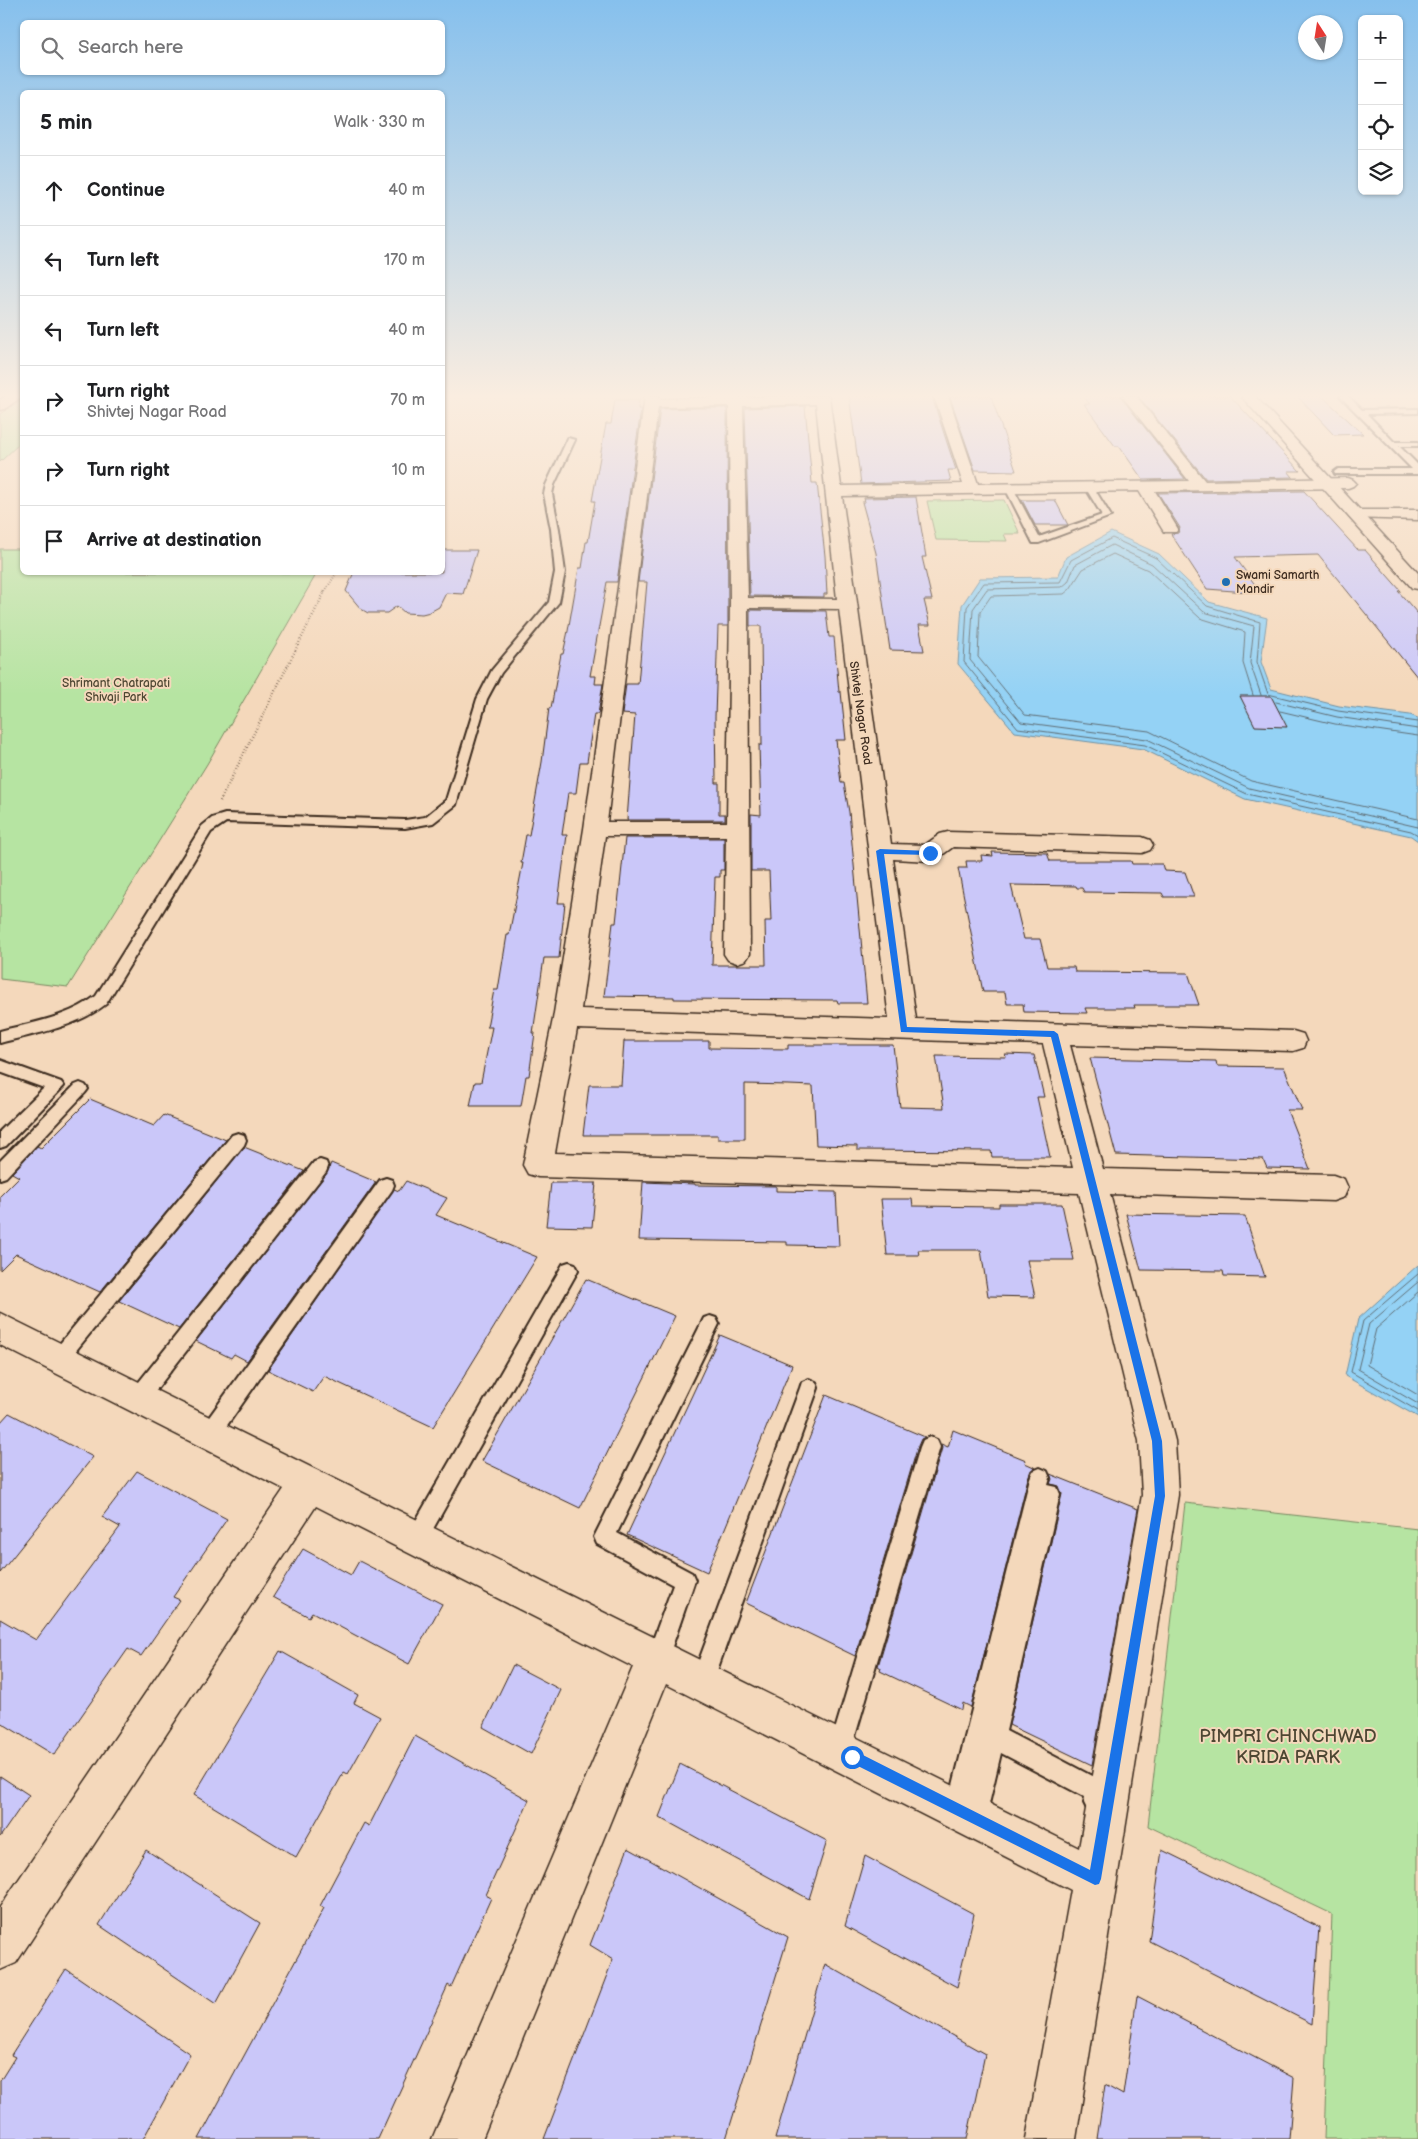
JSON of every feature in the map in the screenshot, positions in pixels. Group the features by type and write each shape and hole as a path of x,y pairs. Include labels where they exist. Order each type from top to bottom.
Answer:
{"street":[{"path":"638,496 595,829 566,1019 538,1165 1092,1183 1333,1188"},
{"path":"737,496 737,954"},
{"name":"Shivtej Nagar Road","path":"835,496 847,604 904,1030"},
{"path":"1150,496 1170,529"},
{"path":"1352,496 1418,584"},
{"path":"1360,504 1378,515 1391,530"},
{"path":"1378,515 1418,514"},
{"path":"738,603 847,604"},
{"path":"595,829 738,829"},
{"path":"880,851 930,853 948,839 1142,845"},
{"path":"566,1019 1293,1042"},
{"path":"1051,2139 1089,1876 1160,1496 1157,1441 1054,1034"},
{"path":"5,1340 59,1358 1089,1876"},
{"path":"0,1946 309,1484"},
{"path":"457,2139 658,1659"}],"lane":[{"path":"0,1037 73,1019 89,1011 101,1000 202,835 216,821 225,818 405,824 429,820 452,802 486,692 496,672 554,602 560,572 555,529 548,496"},
{"path":"1013,496 1036,541 1107,516 1094,496"},
{"path":"0,1066 56,1086 0,1141"},
{"path":"0,1172 80,1088"},
{"path":"59,1358 238,1140"},
{"path":"138,1398 320,1167"},
{"path":"209,1434 386,1185"},
{"path":"417,1538 569,1270"},
{"path":"658,1659 685,1580 604,1537 710,1324"},
{"path":"702,1682 809,1388"},
{"path":"840,1751 930,1447"},
{"path":"1045,1486 994,1737 966,1814 1045,1486"},
{"path":"994,1737 1097,1791 1089,1876"}],"path":[{"path":"202,835 324,593 335,575"}],"green space":[{"path":"1004,500 1020,534 1004,534 1007,541 936,540 927,501"},
{"name":"Shrimant Chatrapati Shivaji Park","path":"0,549 20,549 20,575 316,575 207,764 68,987 0,979"},
{"name":"PIMPRI CHINCHWAD KRIDA PARK","path":"1185,1503 1418,1529 1418,2139 1324,2139 1332,1914 1148,1826"}],"water":[{"path":"1111,532 1159,554 1209,602 1267,618 1261,662 1271,689 1339,706 1410,715 1418,718 1418,841 1411,836 1245,799 1143,749 1015,732 958,664 962,605 980,578 1058,577 1066,557"},
{"path":"1418,1265 1418,1417 1345,1376 1358,1319"}],"building":[{"path":"593,496 629,496 617,582 607,582 590,676 596,676 595,684 603,684 598,714 594,714 587,762 580,762 576,793 568,793 562,835 567,835 558,903 565,903 559,958 544,958 529,1076 526,1076 521,1106 470,1106 475,1082 481,1082 492,1027 487,1027 494,990 498,990 507,935 509,935 523,863 521,863 526,835 529,835 549,708 551,708 561,654 563,654 568,631 579,568 582,568 586,542 588,542 595,501 592,501"},
{"path":"649,496 727,496 728,626 718,626 715,717 716,783 719,783 719,814 725,814 725,820 627,820 635,715 622,714 626,684 638,684 647,582 638,582"},
{"path":"747,496 818,496 827,594 824,594 824,597 750,596"},
{"path":"1160,496 1308,496 1358,550 1365,550 1401,591 1398,591 1418,614 1418,678 1318,555 1235,557 1261,593 1207,589 1171,534 1178,533 1180,528"},
{"path":"916,497 926,557 922,557 932,600 924,600 930,625 919,625 924,651 890,650 876,553 862,502 865,502 864,498"},
{"path":"1022,500 1055,500 1068,525 1035,525"},
{"path":"445,550 477,550 463,594 446,593 439,607 430,612 422,614 405,613 397,606 387,613 368,613 361,609 346,591 353,575 445,575"},
{"path":"750,610 826,611 829,637 834,637 846,740 836,740 841,783 844,783 849,812 867,1003 838,1003 837,1000 674,999 674,997 604,996 613,923 616,923 625,838 724,838 724,870 720,870 720,877 715,877 712,965 766,965 765,921 771,921 769,871 751,871 751,814 761,815 759,745 762,745 761,626 750,626"},
{"path":"1240,696 1271,696 1287,727 1255,726"},
{"path":"992,852 1047,853 1050,861 1131,861 1132,864 1162,864 1164,871 1185,872 1194,897 1164,897 1162,893 1084,892 1082,888 1077,888 1076,886 1011,885 1024,939 1040,939 1047,967 1074,967 1075,972 1188,973 1199,1005 1134,1005 1135,1008 1085,1008 1087,1013 1024,1012 1023,1004 1007,1004 1005,992 983,992 958,868 967,868 966,861 982,861 981,855 993,856"},
{"path":"624,1041 709,1041 709,1048 788,1049 788,1045 893,1045 900,1107 944,1108 936,1056 1006,1057 1005,1054 1034,1055 1044,1097 1037,1097 1050,1157 992,1157 991,1151 857,1150 857,1146 816,1145 813,1086 745,1084 745,1139 718,1139 718,1135 583,1135 589,1085 621,1085"},
{"path":"1090,1058 1216,1061 1217,1066 1284,1067 1302,1110 1287,1110 1310,1169 1267,1168 1263,1159 1116,1155"},
{"path":"90,1099 154,1126 164,1115 226,1140 100,1292 16,1254 0,1270 0,1196 19,1177 12,1173 37,1146 41,1148"},
{"path":"244,1147 304,1171 179,1329 119,1301"},
{"path":"331,1163 376,1182 247,1361 234,1354 231,1358 196,1341 327,1173"},
{"path":"406,1181 447,1198 436,1215 537,1257 433,1427 324,1376 313,1392 268,1370 394,1189 399,1191"},
{"path":"643,1182 776,1186 776,1191 836,1192 839,1246 787,1245 787,1242 639,1240"},
{"path":"551,1183 596,1183 592,1227 546,1226"},
{"path":"881,1199 912,1199 913,1206 999,1207 999,1204 1062,1204 1074,1260 1027,1260 1035,1297 988,1296 981,1250 918,1250 919,1255 887,1255"},
{"path":"1126,1214 1245,1216 1265,1277 1224,1276 1223,1271 1141,1270"},
{"path":"586,1279 675,1316 580,1508 482,1461"},
{"path":"720,1335 792,1365 707,1572 627,1535"},
{"path":"826,1395 925,1437 921,1439 918,1446 855,1656 746,1603"},
{"path":"9,1413 93,1457 0,1573 0,1423"},
{"path":"953,1430 1026,1460 1025,1463 1036,1468 1031,1470 1028,1478 971,1707 963,1703 962,1710 880,1671 881,1668 878,1666 942,1448 941,1444 948,1447"},
{"path":"137,1471 227,1519 173,1597 180,1600 141,1656 128,1649 54,1755 0,1722 0,1619 36,1640 120,1527 102,1517"},
{"path":"1050,1474 1138,1509 1092,1765 1009,1725 1062,1494 1059,1486 1050,1484 1052,1479"},
{"path":"303,1549 351,1575 359,1561 442,1604 409,1664 312,1612 309,1617 273,1597"},
{"path":"280,1651 358,1695 354,1703 380,1717 348,1774 344,1772 296,1857 194,1795"},
{"path":"513,1665 561,1690 531,1754 483,1727"},
{"path":"415,1736 529,1800 486,1895 491,1898 451,1987 448,1985 378,2139 199,2139 324,1908 320,1906 364,1823 369,1826"},
{"path":"680,1764 827,1841 809,1899 659,1817"},
{"path":"0,1776 29,1795 0,1837"},
{"path":"628,1848 788,1937 726,2139 544,2139 613,1959 590,1945"},
{"path":"146,1850 260,1923 216,2004 99,1925"},
{"path":"1162,1850 1319,1927 1312,2024 1149,1941"},
{"path":"865,1856 974,1914 957,1987 845,1926"},
{"path":"825,1964 985,2054 967,2139 775,2139"},
{"path":"66,1969 190,2054 143,2139 0,2139 0,2081 15,2057 11,2055"},
{"path":"1137,1996 1294,2078 1289,2139 1097,2139 1105,2085 1123,2095"}],"place":[{"name":"Swami Samarth Mandir","path":"1226,582"}],"route":[{"path":"852,1757 1095,1879 1160,1496 1157,1441 1054,1034 904,1030 880,851 930,853"}]}
